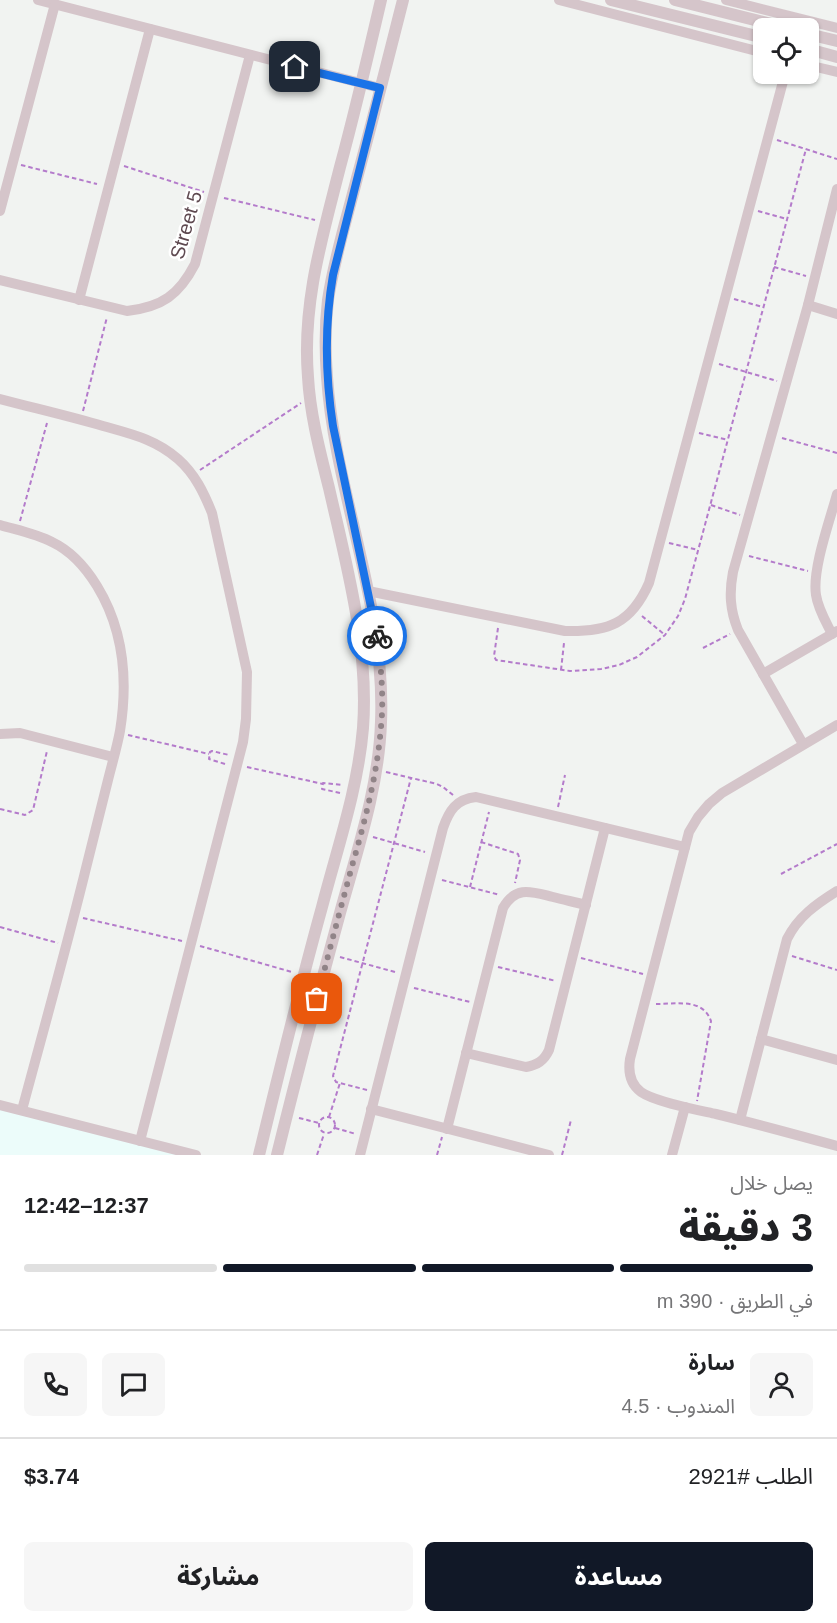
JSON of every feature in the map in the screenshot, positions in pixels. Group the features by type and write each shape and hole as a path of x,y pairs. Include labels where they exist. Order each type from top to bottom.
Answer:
{"street":[{"path":"38,0 380,88"},
{"path":"261,1155 303,975 353,791 363,729 364,699 360,637 348,570 310,397 306,352 312,282 381,0"},
{"path":"277,1155 361,834 376,770 381,725 381,678 376,634 330,410 326,326 333,275 404,0"},
{"path":"560,0 753,50"},
{"path":"611,0 753,35"},
{"path":"675,0 753,20"},
{"path":"726,0 837,28"},
{"path":"0,211 56,4"},
{"path":"79,300 150,29"},
{"path":"819,37 837,41"},
{"path":"819,52 837,57"},
{"name":"Street 5","path":"0,280 127,311 145,309 176,292 187,279 195,264 250,55"},
{"path":"819,68 837,72"},
{"path":"368,591 566,631 603,629 618,622 633,610 649,583 782,84"},
{"path":"803,744 738,630 733,616 730,588 738,552 808,305 837,189"},
{"path":"808,305 837,314"},
{"path":"0,399 81,419 148,439 165,448 180,460 203,491 212,513 247,672 246,719 238,763 140,1141"},
{"path":"763,674 835,633 819,608 816,597 816,574 837,494"},
{"path":"0,525 51,541 68,552 92,578 112,615 123,665 124,699 120,733 22,1110"},
{"path":"837,725 736,783 709,804 693,824 685,847 628,1069 630,1079 643,1094 837,1146"},
{"path":"0,734 20,733 113,757"},
{"path":"360,1155 446,818 457,803 476,797 492,800 685,847"},
{"path":"466,1053 526,1067 546,1057 605,828"},
{"path":"445,1129 503,908 516,894 530,891 586,905"},
{"path":"740,1120 787,939 798,920 806,912 836,895"},
{"path":"761,1039 836,1058"},
{"path":"0,1105 196,1155"},
{"path":"672,1155 691,1108"},
{"path":"371,1109 549,1155"}],"path":[{"path":"768,137 837,159"},
{"path":"13,163 109,186"},
{"path":"749,209 787,219"},
{"path":"774,267 814,279"},
{"path":"725,296 763,307"},
{"path":"81,419 110,307"},
{"path":"708,361 786,384"},
{"path":"193,475 310,397"},
{"path":"17,530 50,412"},
{"path":"690,430 728,441"},
{"path":"771,435 837,453"},
{"path":"710,505 748,518"},
{"path":"660,540 698,550"},
{"path":"738,552 816,574"},
{"path":"633,610 665,635"},
{"path":"703,648 738,630"},
{"path":"561,670 566,631"},
{"path":"120,733 209,754 212,751 238,763"},
{"path":"0,809 25,815 33,810 49,740"},
{"path":"209,754 210,760 238,763 323,784 325,782 353,791"},
{"path":"376,770 437,784 449,791 457,803"},
{"path":"555,816 565,775"},
{"path":"375,1093 339,1083 333,1077 411,778"},
{"path":"323,784 324,790 353,791"},
{"path":"470,886 492,800"},
{"path":"361,834 436,855"},
{"path":"430,877 511,898 520,857 515,852 481,842"},
{"path":"781,874 837,844"},
{"path":"0,927 66,945"},
{"path":"783,953 837,970"},
{"path":"329,954 363,963 404,980 479,1004"},
{"path":"573,956 651,976"},
{"path":"489,965 566,984"},
{"path":"644,1004 698,1005 709,1014 711,1021 691,1108"},
{"path":"329,1117 339,1083"},
{"path":"287,1114 319,1123"},
{"path":"329,1117 334,1121 335,1128 331,1133 324,1134 319,1129 319,1123 323,1118 329,1117"},
{"path":"562,1155 571,1120"},
{"path":"335,1128 364,1136"},
{"path":"437,1155 445,1129"},
{"path":"317,1155 324,1134"}],"shaded area":[{"path":"0,1109 187,1155 0,1155"}],"way so far":[{"path":"317,999 376,770 382,702 377,636"}],"route":[{"path":"295,67 380,88 333,275 328,300 325,351 333,426 377,636"}]}
